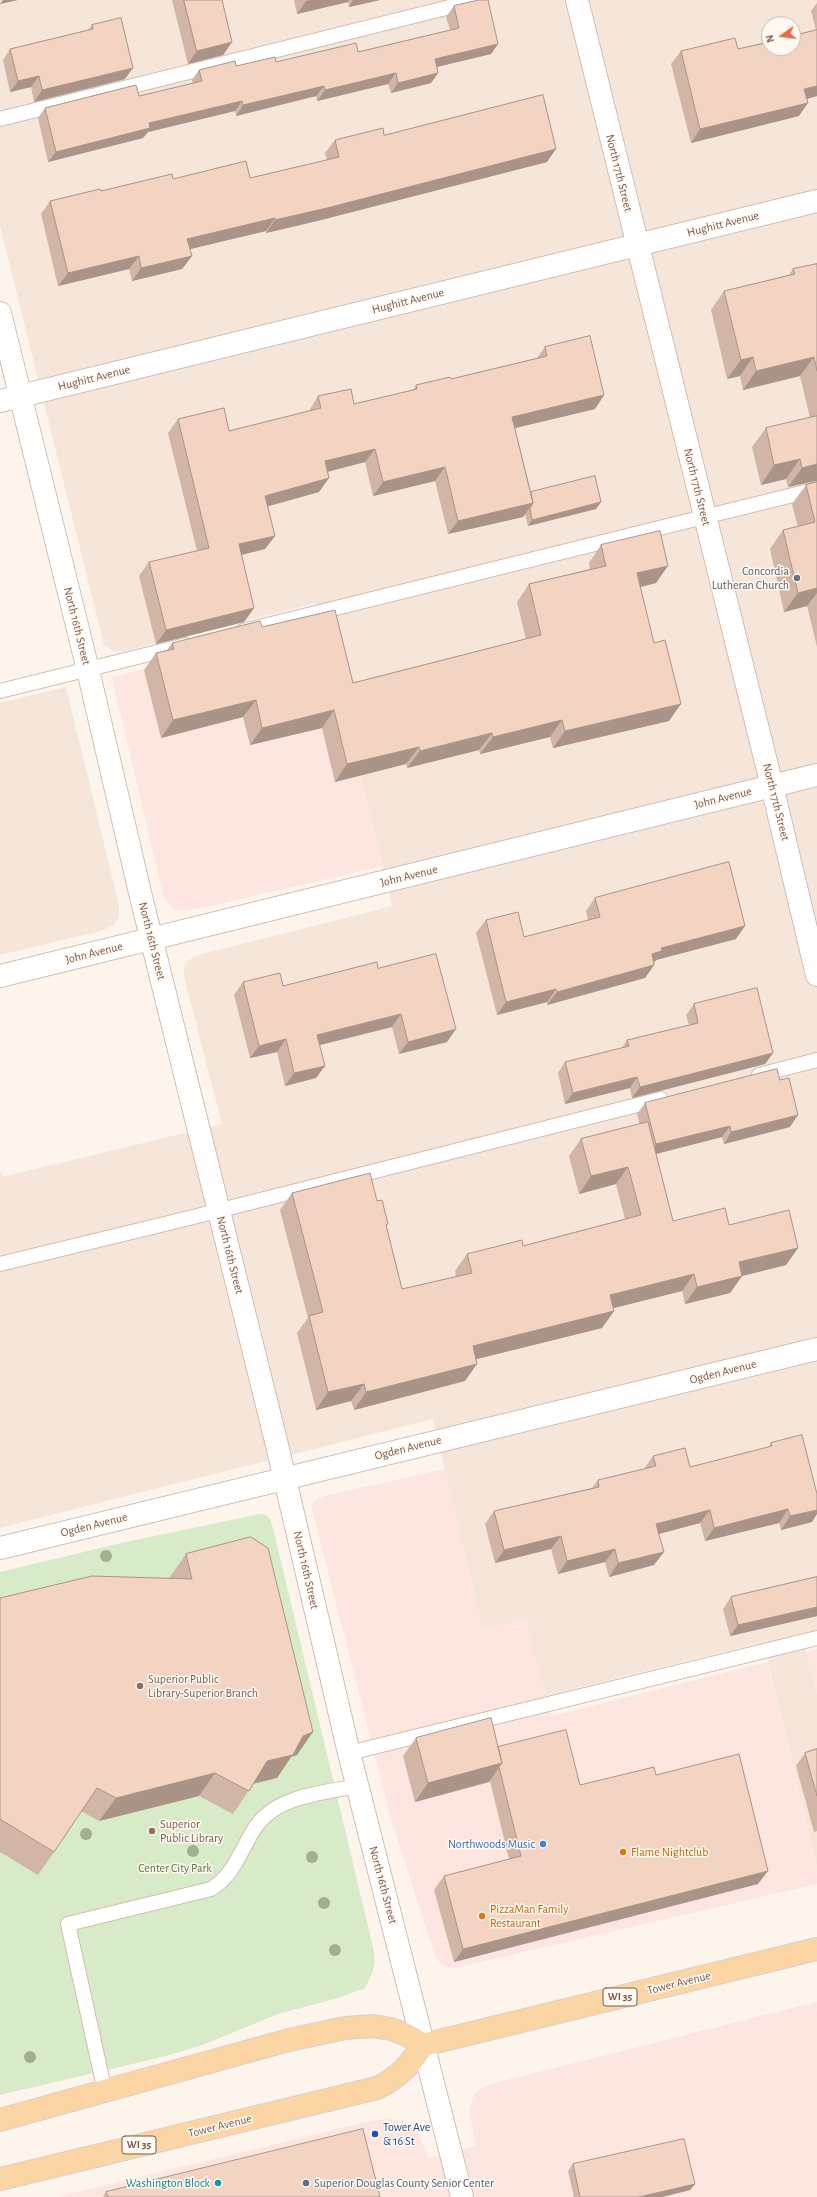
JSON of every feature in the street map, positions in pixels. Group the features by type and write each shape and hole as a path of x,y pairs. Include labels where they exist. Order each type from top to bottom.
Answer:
{"main road":[{"name":"Tower Avenue","path":"0,2179 377,2088 400,2075 412,2062 423,2045 817,1949"},
{"path":"0,2120 289,2040 345,2028 373,2026 391,2029 407,2035 423,2045"}],"street":[{"name":"North 17th Street","path":"577,0 772,786 817,975"},
{"name":"Hughitt Avenue","path":"10,399 817,201"},
{"name":"North 16th Street","path":"0,313 10,399 88,670 152,939 285,1478 357,1786 462,2197"},
{"name":"John Avenue","path":"0,976 817,775"},
{"name":"Ogden Avenue","path":"0,1548 817,1349"}],"lane":[{"path":"0,119 478,0"},
{"path":"233,633 817,489"},
{"path":"0,691 202,641"},
{"path":"743,1079 817,1060"},
{"path":"0,1264 219,1211 674,1096"},
{"path":"349,1753 817,1638"},
{"path":"105,2092 68,1924 211,1889 230,1874 256,1825 276,1808 292,1801 357,1786"}],"shaded area":[{"path":"0,0 817,0 817,1630 801,1634 817,1694 817,1868 763,1642 545,1696 483,1630 433,1419 0,1528 0,1171 2,1177 222,1124 184,977 184,968 187,961 198,955 392,906 317,603 125,651 113,651 104,645 0,226"},
{"path":"323,627 382,866 207,907 181,911 173,909 163,895 112,677"},
{"path":"66,687 119,906 119,917 114,925 101,931 0,955 0,703"},
{"path":"445,1469 483,1629 526,1619 551,1716 767,1662 817,1868 817,1884 455,1968 445,1967 436,1959 390,1815 312,1509 313,1502 324,1496"},
{"path":"817,1649 817,1694 806,1652"},
{"path":"817,2002 817,2197 57,2197 375,2120 392,2119 408,2123 418,2132 428,2158 476,2146 469,2111 473,2097 479,2090 490,2084"}],"green space":[{"name":"Center City Park","path":"260,1514 268,1517 273,1528 373,1947 375,1959 374,1968 370,1977 365,1988 338,1998 278,2014 200,2046 162,2057 0,2095 0,1572 121,1543"}],"building":[{"path":"184,0 222,0 232,42 197,51"},
{"path":"479,0 488,0 498,44 435,59 438,73 398,83 396,73 325,90 324,86 243,105 242,101 149,123 150,128 56,152 45,108 136,85 139,96 202,81 199,70 235,61 236,66 275,57 276,62 356,43 358,52 459,28 454,6"},
{"path":"121,18 133,68 42,90 39,76 18,81 10,49 93,29 92,25"},
{"path":"817,30 817,86 804,89 808,103 700,129 681,51 735,38 738,49 761,44 761,56 801,56 801,34"},
{"path":"543,95 556,149 327,208 275,220 275,218 187,239 192,256 141,268 139,256 68,273 50,201 100,189 101,191 172,174 173,179 246,161 250,178 339,157 335,140 383,128 384,135"},
{"path":"817,264 817,371 814,357 756,371 753,357 741,360 724,291 795,274 793,269"},
{"path":"590,336 604,395 512,417 533,503 458,521 445,467 383,482 375,449 325,461 329,478 265,496 275,536 239,544 254,608 166,630 149,562 209,548 178,419 224,408 229,431 321,408 318,396 351,389 354,404 417,389 416,385 450,377 451,379 547,356 545,347"},
{"path":"817,416 817,464 802,468 800,459 774,465 766,428"},
{"path":"595,476 601,502 532,520 530,508 533,503 531,492"},
{"path":"817,482 817,588 798,593 783,530 815,522 806,485"},
{"path":"660,531 668,566 637,573 654,643 665,640 681,704 565,731 562,720 493,737 492,733 420,751 419,747 347,764 334,710 262,728 256,700 173,720 156,653 174,649 172,643 260,621 262,627 335,610 353,683 541,635 529,584 606,566 601,545"},
{"path":"729,862 745,926 661,948 662,951 652,954 654,965 557,992 556,989 506,1002 486,920 518,912 524,937 600,917 595,898"},
{"path":"436,954 456,1029 408,1042 401,1014 317,1035 325,1066 294,1073 286,1039 259,1046 243,982 280,973 283,986 377,962 378,968"},
{"path":"757,988 773,1053 640,1087 637,1077 573,1093 565,1062 629,1046 627,1040 698,1023 694,1004"},
{"path":"777,1069 780,1080 789,1078 798,1115 731,1132 730,1126 656,1144 645,1103"},
{"path":"648,1122 673,1221 725,1208 729,1225 789,1210 798,1248 739,1262 742,1276 697,1287 694,1274 610,1295 614,1311 473,1346 477,1364 366,1392 364,1384 328,1392 309,1316 323,1312 292,1193 370,1173 377,1201 382,1200 388,1224 386,1225 402,1289 472,1273 467,1254 522,1240 523,1246 641,1215 628,1167 591,1176 581,1139"},
{"path":"802,1435 817,1494 817,1510 790,1516 788,1509 714,1528 710,1510 656,1524 664,1552 618,1563 615,1549 567,1561 561,1536 504,1550 494,1511 599,1487 598,1480 656,1466 653,1456 685,1448 690,1467 772,1446 771,1443"},
{"name":"Superior Public Library-Superior Branch","path":"251,1537 268,1548 313,1732 303,1736 293,1755 267,1761 249,1791 215,1773 116,1798 97,1788 54,1852 0,1819 0,1598 92,1576 192,1579 186,1554"},
{"path":"817,1577 817,1607 738,1625 731,1597"},
{"path":"491,1718 502,1763 428,1783 416,1738"},
{"path":"566,1730 580,1785 654,1767 656,1775 739,1754 768,1871 463,1949 444,1876 521,1856 499,1767 502,1763 498,1747"},
{"path":"817,1749 817,1796 805,1753"},
{"path":"363,2129 380,2197 108,2197 106,2192"},
{"path":"684,2139 695,2184 639,2197 580,2197 573,2164"}],"place":[{"name":"Concordia Lutheran Church","path":"797,578"},
{"name":"Superior Public Library-Superior Branch","path":"140,1686"},
{"name":"Superior Public Library","path":"152,1831"},
{"name":"Northwoods Music","path":"543,1844"},
{"name":"Flame Nightclub","path":"623,1852"},
{"name":"PizzaMan Family Restaurant","path":"482,1916"},
{"name":"Tower Ave & 16 St","path":"375,2134"},
{"name":"Washington Block","path":"218,2183"},
{"name":"Superior Douglas County Senior Center","path":"306,2183"}]}
